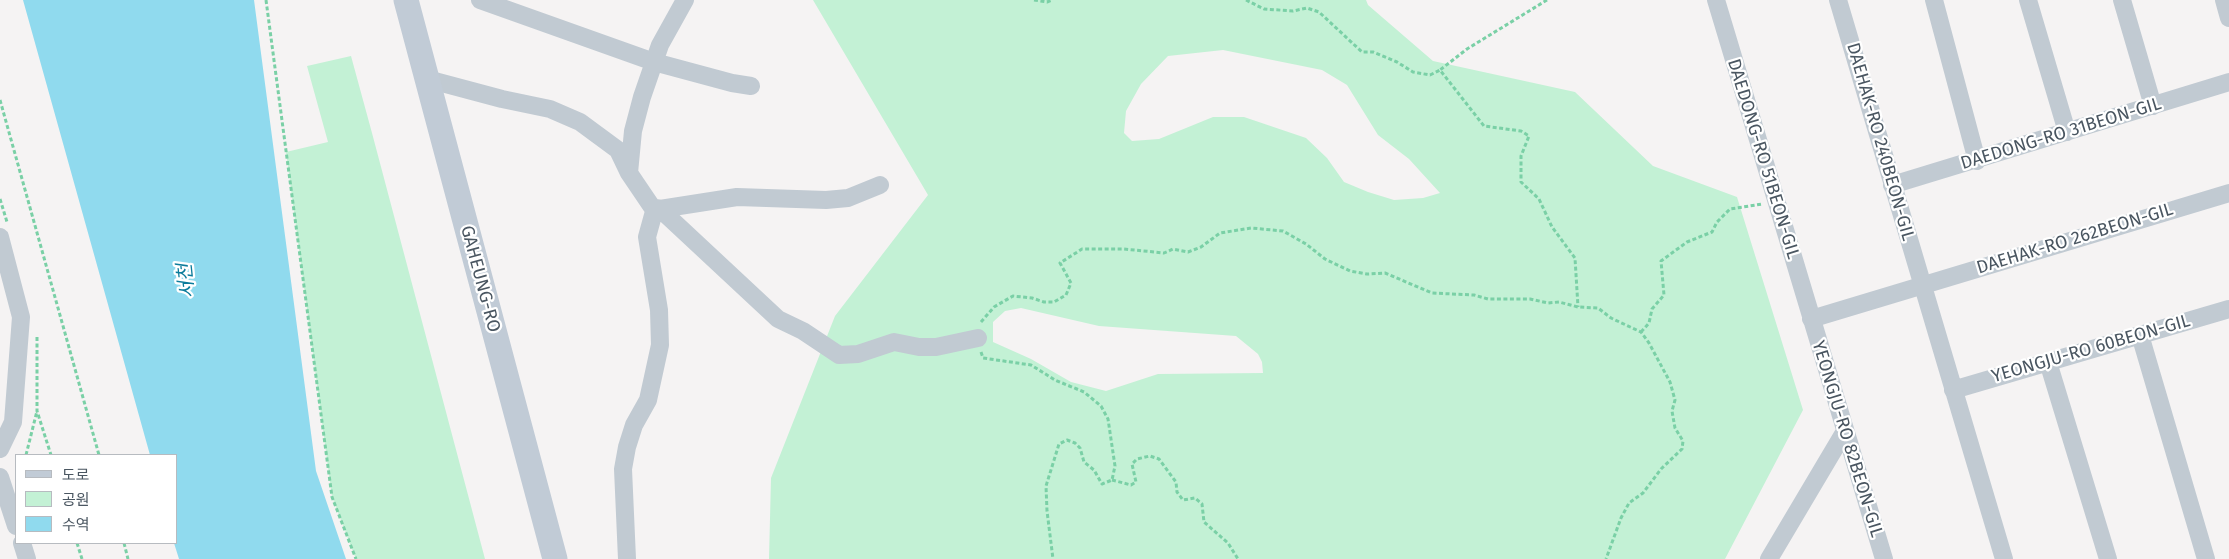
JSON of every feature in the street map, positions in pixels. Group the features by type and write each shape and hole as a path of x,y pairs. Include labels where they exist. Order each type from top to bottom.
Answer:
{"main road":[{"name":"GAHEUNG-RO","path":"406,0 555,559"}],"street":[{"path":"480,0 654,62 732,83 751,86"},
{"path":"629,174 633,131 654,62 660,45 685,0"},
{"name":"DAEDONG-RO 51BEON-GIL","path":"1716,0 1811,319"},
{"name":"DAEHAK-RO 240BEON-GIL","path":"1838,0 1922,285"},
{"path":"1934,0 1977,161"},
{"path":"2028,0 2067,132"},
{"path":"2122,0 2153,106"},
{"path":"2224,0 2229,18"},
{"path":"427,79 502,99 550,109 580,122 618,150 629,174 652,207 658,209 778,319 803,331 839,355 858,354 894,342 919,347 936,347 978,338"},
{"name":"DAEDONG-RO 31BEON-GIL","path":"1892,185 1977,161 2229,82"},
{"path":"658,209 737,197 826,200 848,198 880,184"},
{"name":"DAEHAK-RO 262BEON-GIL","path":"1811,319 2229,193"},
{"path":"628,559 623,469 634,424 648,400 660,345 659,310 647,237 658,209"},
{"path":"0,237 21,317 13,422 0,449"},
{"path":"1922,285 2004,559"},
{"name":"YEONGJU-RO 60BEON-GIL","path":"1953,390 2229,309"},
{"name":"YEONGJU-RO 82BEON-GIL","path":"1811,319 1884,559"},
{"path":"2140,335 2206,559"},
{"path":"2048,362 2108,559"},
{"path":"1769,559 1845,431"},
{"path":"0,477 15,523"},
{"path":"22,544 27,559"}],"path":[{"path":"266,0 332,497 356,559"},
{"path":"1034,0 1047,2 1052,0"},
{"path":"1246,0 1264,9 1293,11 1307,8 1319,12 1362,52 1379,55 1413,72 1430,74 1440,70 1467,49 1547,0"},
{"path":"1440,70 1484,126 1520,131 1529,136 1521,156 1521,182 1539,199 1552,227 1576,258 1578,307"},
{"path":"0,100 99,454"},
{"path":"1641,332 1649,323 1652,309 1664,295 1661,262 1687,242 1712,232 1717,222 1730,209 1776,202"},
{"path":"1112,480 1115,466 1108,419 1101,406 1084,392 1055,380 1031,365 983,358 978,338 978,326 994,307 1013,296 1054,302 1066,295 1071,283 1060,263 1082,249 1124,249 1164,254 1173,249 1188,252 1201,247 1220,233 1251,228 1283,231 1306,244 1325,259 1350,271 1367,274 1385,273 1432,293 1474,295 1488,299 1530,299 1559,302 1578,307 1598,308 1611,318 1641,332 1670,382 1675,400 1672,411 1675,428 1683,440 1682,449 1660,469 1643,493 1629,503 1621,518 1606,559"},
{"path":"26,454 37,411"},
{"path":"1053,559 1046,511 1046,486 1059,444 1067,440 1075,443 1080,448 1084,462 1094,470 1102,484 1112,480 1131,485 1136,482 1132,464 1137,458 1150,456 1160,459 1176,482 1177,492 1183,500 1195,498 1202,504 1204,522 1228,543 1238,559"},
{"path":"77,544 82,559"},
{"path":"124,544 128,559"}],"green space":[{"path":"813,0 1366,0 1368,5 1433,61 1575,92 1653,166 1737,197 1803,410 1725,559 769,559 771,478 835,316 928,195","holes":["1223,50 1322,70 1347,85 1378,135 1409,159 1440,193 1423,198 1394,200 1368,192 1344,182 1327,158 1306,138 1244,117 1213,117 1159,139 1132,141 1124,133 1126,111 1141,84 1168,56","1021,308 1099,326 1236,336 1258,354 1262,362 1263,373 1158,374 1106,391 1071,382 1031,359 993,342 993,322 1005,311"]},
{"path":"351,56 485,559 356,559 332,497 286,152 328,142 307,66"}],"water":[{"name":"서천","path":"23,0 254,0 316,471 346,559 179,559 174,544 178,544 178,454 150,454"}]}
